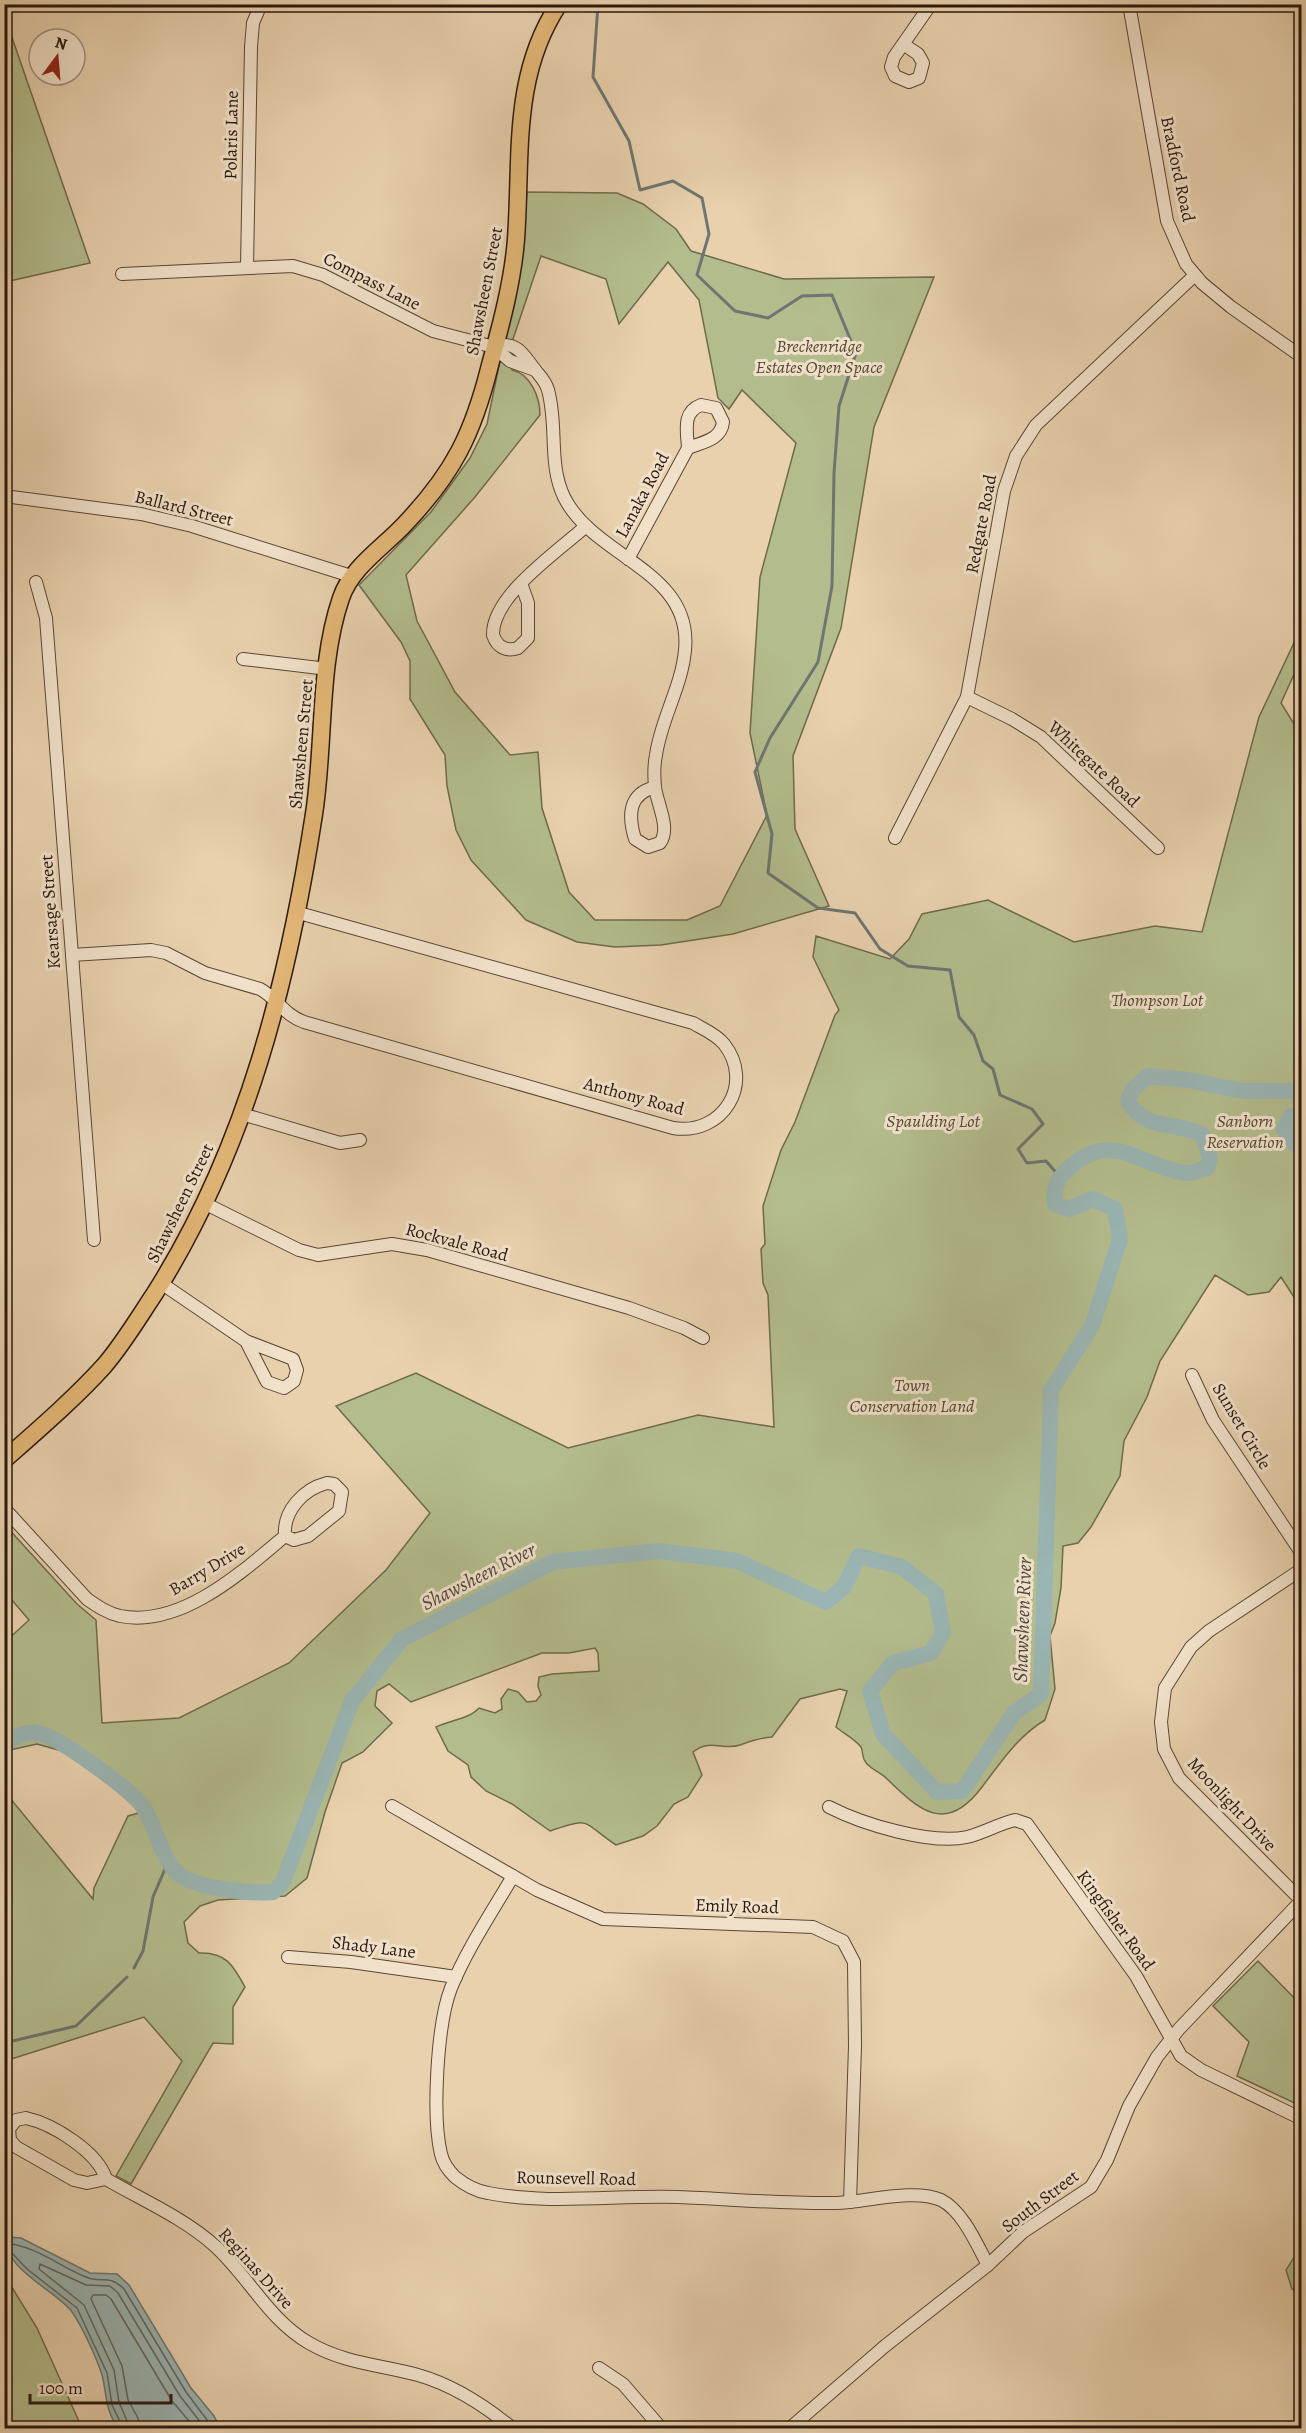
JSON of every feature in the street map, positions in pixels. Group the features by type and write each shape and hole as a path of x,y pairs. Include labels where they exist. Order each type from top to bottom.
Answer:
{"main road":[{"name":"Shawsheen Street","path":"4,1460 105,1364 161,1283 204,1203 242,1114 277,1005 299,913 320,772 328,669 339,602 351,576 405,524 451,469 474,423 494,347 515,245 518,142 523,98 534,52 559,4"}],"street":[{"name":"Polaris Lane","path":"247,267 251,37 255,16 261,4"},
{"path":"903,44 931,4"},
{"name":"Bradford Road","path":"1129,4 1167,221 1186,264 1231,307 1302,357"},
{"name":"Compass Lane","path":"122,274 293,266 309,269 433,331 494,347 503,344 514,346 528,357 548,391 558,480 568,505 585,526"},
{"name":"Redgate Road","path":"895,838 967,697 1004,490 1016,456 1036,425 1195,275"},
{"name":"Lanaka Road","path":"628,559 688,448"},
{"name":"Ballard Street","path":"4,496 141,514 192,526 351,576"},
{"path":"521,584 528,603 528,638 518,648 507,650 498,645 494,639 495,620 504,599 585,526 665,588 680,612 685,631 684,660 658,743 655,787 664,835 657,845 645,847 635,839 630,809 642,792 655,787"},
{"name":"Kearsage Street","path":"36,582 46,618 94,1240"},
{"path":"243,659 328,669"},
{"name":"Whitegate Road","path":"967,697 1012,719 1041,737 1158,848"},
{"name":"Anthony Road","path":"72,956 120,951 158,951 205,973 260,989 268,993 277,1005 292,1018 684,1129 705,1127 719,1118 736,1081 733,1062 723,1043 693,1023 299,913"},
{"path":"242,1114 340,1143 360,1140"},
{"name":"Rockvale Road","path":"204,1203 299,1250 318,1255 392,1244 427,1250 629,1308 684,1328 704,1338"},
{"path":"161,1283 246,1341"},
{"name":"Sunset Circle","path":"1192,1375 1213,1420 1302,1554"},
{"path":"327,1483 339,1487 342,1502 339,1511 327,1523 308,1536 294,1540 285,1536 285,1517 301,1499 316,1486 327,1483"},
{"name":"Barry Drive","path":"4,1508 87,1599 103,1610 119,1616 148,1617 199,1599 254,1563 285,1536"},
{"name":"Moonlight Drive","path":"1301,1900 1179,1778 1164,1749 1161,1722 1165,1688 1191,1647 1215,1627 1302,1569"},
{"name":"Emily Road","path":"392,1806 565,1904 603,1919 813,1927 843,1941 854,1962 855,2046 850,2202"},
{"name":"Kingfisher Road","path":"829,1807 849,1817 885,1828 951,1838 965,1838 1015,1820 1027,1824 1136,1976 1181,2056 1201,2070 1302,2119"},
{"name":"Rounsevell Road","path":"513,1876 456,1977 446,2004 438,2089 441,2155 446,2167 466,2185 489,2193 552,2197 850,2202 910,2196 941,2200 950,2206 988,2265"},
{"name":"South Street","path":"790,2428 885,2346 988,2265 1023,2232 1091,2187 1107,2160 1129,2106 1145,2075 1170,2040 1301,1900"},
{"name":"Shady Lane","path":"288,1958 351,1962 456,1977"},
{"path":"26,2118 61,2134 93,2156 106,2179 82,2182 25,2152 11,2142 9,2134 11,2126 19,2119 26,2118"},
{"name":"Reginas Drive","path":"106,2179 209,2241 274,2317 307,2342 341,2358 417,2375 440,2383 483,2406 512,2428"},
{"path":"599,2368 623,2384 661,2428"}],"green space":[{"path":"7,23 27,81 27,87 29,87 90,263 5,282 4,26"},
{"name":"Breckenridge Estates Open Space","path":"527,192 617,193 643,204 676,229 691,251 784,279 934,277 874,427 841,628 793,756 795,829 829,906 733,934 661,945 615,947 577,942 526,920 471,860 456,830 447,786 445,755 410,699 410,661 401,642 359,585 431,512 470,458 487,424 523,250","holes":["541,256 606,279 619,324 668,262 699,300 718,398 729,409 742,390 796,443 760,577 750,733 767,815 720,906 687,920 595,920 569,892 542,808 538,752 510,755 455,692 417,621 406,575 475,497 540,415 533,388 524,376 512,370 513,339"]},
{"path":"1301,628 1301,659 1281,703 1302,737 1301,1308 1281,1277 1269,1292 1248,1295 1215,1275 1160,1361 1147,1397 1124,1441 1120,1476 1091,1527 1078,1543 1063,1546 1061,1588 1055,1623 1050,1636 1055,1689 1045,1720 1018,1742 969,1802 945,1814 933,1813 910,1800 869,1766 864,1759 861,1747 836,1727 847,1691 840,1689 800,1699 772,1737 728,1747 711,1745 693,1752 702,1775 688,1797 674,1804 657,1826 643,1836 616,1845 586,1824 574,1824 550,1831 512,1804 486,1791 471,1777 468,1765 448,1751 436,1727 465,1717 479,1708 495,1713 502,1709 501,1699 508,1689 518,1692 527,1702 536,1701 541,1695 538,1686 539,1677 599,1671 598,1653 595,1648 569,1653 542,1653 411,1702 389,1684 377,1691 375,1706 392,1723 363,1752 342,1763 325,1812 307,1878 285,1896 218,1900 200,1906 184,1922 188,1943 199,1953 216,1955 228,1961 245,1987 233,2007 233,2044 213,2043 131,2184 116,2176 182,2061 144,2017 5,2061 5,1792 93,1899 94,1888 128,1816 146,1811 134,1794 90,1766 80,1756 37,1744 5,1751 5,1642 29,1620 5,1592 5,1525 77,1604 96,1620 102,1723 179,1718 289,1663 386,1570 430,1513 336,1406 416,1373 568,1448 698,1415 774,1427 768,1295 763,1283 761,1249 765,1244 763,1206 781,1150 795,1122 835,1015 839,1010 813,957 816,936 890,959 909,939 922,914 988,900 1074,942 1155,926 1202,932 1259,717"},
{"path":"1258,1961 1301,2005 1301,2106 1237,2076 1249,2042 1213,2006"},
{"path":"1301,2246 1301,2294 1292,2289 1286,2270"},
{"path":"5,2276 37,2328 82,2428 5,2428"}],"water":[{"path":"7,2237 21,2238 90,2273 117,2274 129,2285 191,2388 214,2416 220,2428 118,2428 109,2409 100,2368 76,2318 65,2304 12,2259 7,2248"}],"waterway":[{"path":"598,4 593,77 629,141 640,190 673,181 702,198 709,234 697,275 735,311 768,318 802,296 832,295 856,353 839,406 834,473 832,586 818,662 770,738 755,772 772,834 768,873 818,908 855,913 880,949 908,966 950,970 959,1017 974,1035 983,1061 993,1069 1000,1095 1032,1109 1043,1124 1018,1149 1027,1163 1046,1161 1060,1177"},
{"name":"Shawsheen River","path":"4,1742 25,1734 39,1733 49,1736 107,1775 140,1803 146,1811 169,1863 183,1877 203,1885 227,1890 273,1892 282,1884 352,1701 402,1639 553,1562 659,1551 737,1561 826,1602 844,1587 859,1556 902,1567 936,1594 943,1633 931,1653 893,1663 870,1691 883,1734 937,1792 962,1791 1014,1713 1041,1694 1051,1390 1092,1326 1120,1239 1115,1209 1093,1199 1069,1209 1055,1204 1054,1194 1058,1182 1066,1171 1082,1158 1111,1150 1124,1152 1184,1173 1207,1168 1210,1158 1202,1134 1151,1121 1143,1117 1128,1101 1132,1090 1148,1076 1188,1080 1243,1091 1302,1091"},
{"name":"Shawsheen River","path":"1302,1117 1291,1116 1284,1129 1295,1144 1302,1145"},
{"path":"134,1968 143,1951 153,1897 168,1862"},
{"path":"4,2043 76,2026 127,1977"}],"park label":[{"name":"Thompson Lot","path":"1157,1000"},
{"name":"Spaulding Lot","path":"933,1121"},
{"name":"Sanborn Reservation","path":"1245,1131"},
{"name":"Town Conservation Land","path":"912,1395"}]}
